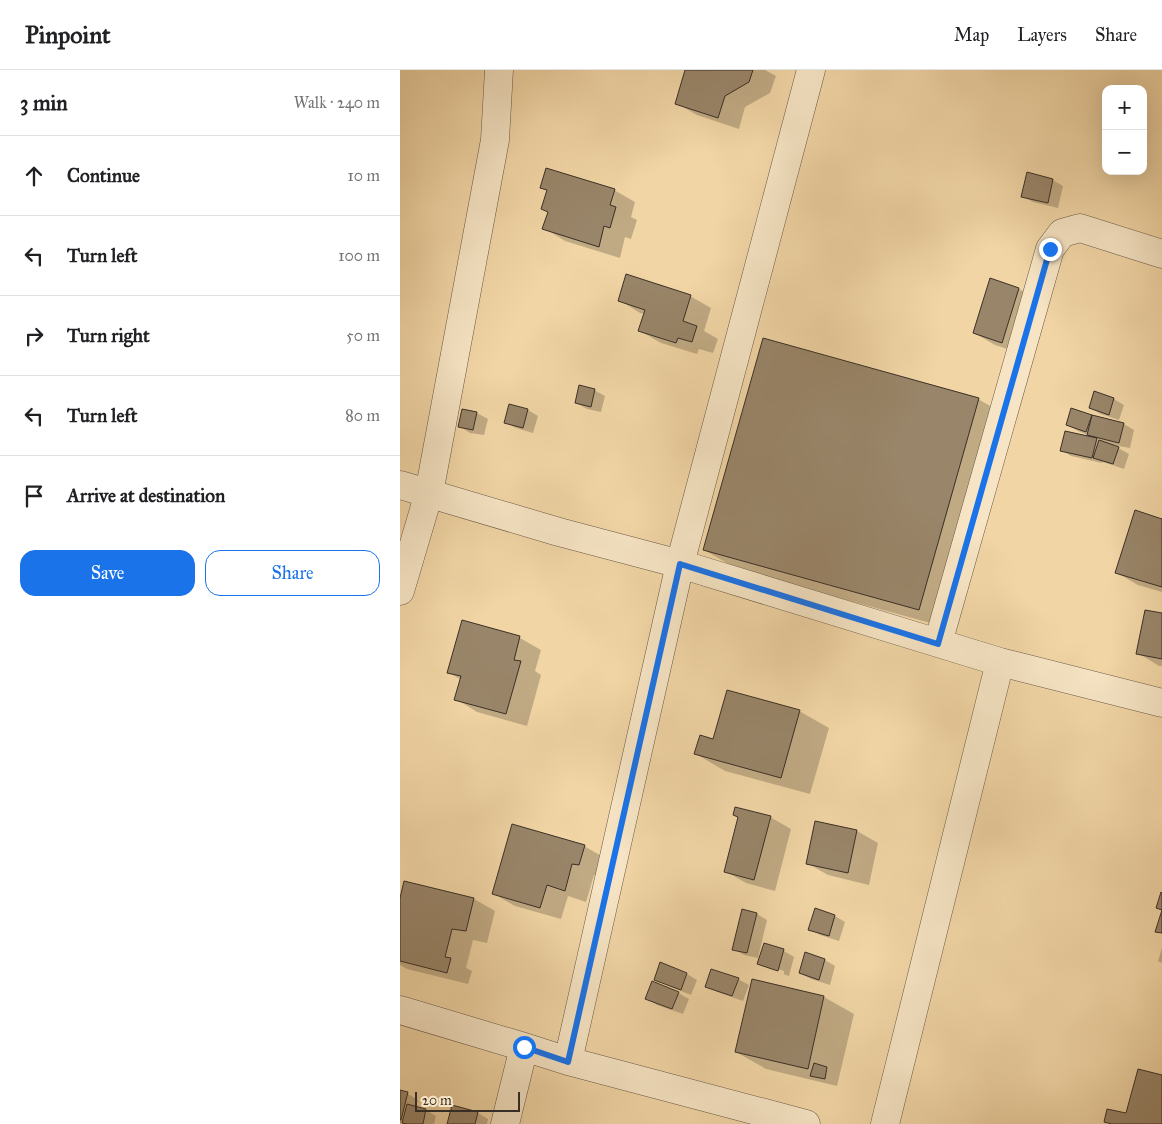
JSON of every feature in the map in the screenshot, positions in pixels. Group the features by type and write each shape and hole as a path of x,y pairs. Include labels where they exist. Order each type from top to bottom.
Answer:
{"street":[{"path":"400,592 429,493 495,140 499,70"},
{"path":"568,1062 680,564 812,70"},
{"path":"938,644 1050,249 1062,233 1080,228 1162,254"},
{"path":"400,485 559,532 680,564 1000,662 1162,703"},
{"path":"885,1124 1000,662"},
{"path":"400,1010 568,1062 795,1123"},
{"path":"506,1124 524,1047"}],"building":[{"path":"685,70 753,70 749,82 725,96 718,118 675,104"},
{"path":"546,168 615,189 610,205 616,207 610,228 604,226 599,247 542,229 548,212 541,209 547,190 540,188"},
{"path":"1027,172 1053,179 1048,203 1021,197"},
{"path":"626,274 691,295 683,321 697,326 692,342 678,338 676,343 638,331 645,310 618,301"},
{"path":"990,278 1019,288 1002,343 973,333"},
{"path":"763,338 979,398 919,610 703,550"},
{"path":"579,385 595,389 591,407 575,403"},
{"path":"1094,391 1114,398 1109,415 1089,408"},
{"path":"509,404 528,409 523,428 504,423"},
{"path":"1071,408 1092,415 1086,432 1066,425"},
{"path":"462,409 477,412 473,430 458,427"},
{"path":"1092,415 1124,423 1119,443 1087,435"},
{"path":"1065,431 1097,438 1092,458 1060,451"},
{"path":"1099,440 1119,447 1113,464 1093,458"},
{"path":"1135,510 1162,519 1162,587 1115,573"},
{"path":"1145,610 1162,613 1162,659 1136,654"},
{"path":"462,620 520,636 514,660 521,661 506,714 454,700 461,676 447,673"},
{"path":"727,690 800,710 781,778 694,754 700,735 713,739"},
{"path":"735,807 771,816 754,880 724,872 738,817 733,815"},
{"path":"815,821 857,830 848,873 806,864"},
{"path":"512,824 585,845 579,865 572,864 565,891 547,885 540,908 492,894"},
{"path":"404,881 474,898 466,931 452,929 445,957 451,958 447,973 400,961 400,898"},
{"path":"1162,893 1162,910 1156,908"},
{"path":"815,908 835,915 829,936 808,930"},
{"path":"742,909 757,913 747,953 732,950"},
{"path":"1162,910 1162,933 1155,932"},
{"path":"764,943 784,949 778,971 757,964"},
{"path":"805,952 825,959 819,980 799,973"},
{"path":"660,962 687,973 681,990 654,980"},
{"path":"711,969 739,978 732,996 705,987"},
{"path":"752,979 824,996 808,1069 735,1052"},
{"path":"652,981 679,992 672,1009 645,999"},
{"path":"814,1063 827,1067 825,1079 810,1076"},
{"path":"1138,1069 1162,1075 1162,1124 1112,1124 1104,1122 1107,1109 1126,1113"},
{"path":"400,1090 408,1092 401,1120 400,1120"},
{"path":"407,1104 426,1109 423,1124 402,1123"},
{"path":"452,1105 478,1112 475,1124 447,1124"}],"route":[{"path":"524,1047 568,1062 680,564 938,644 1050,249"}]}
